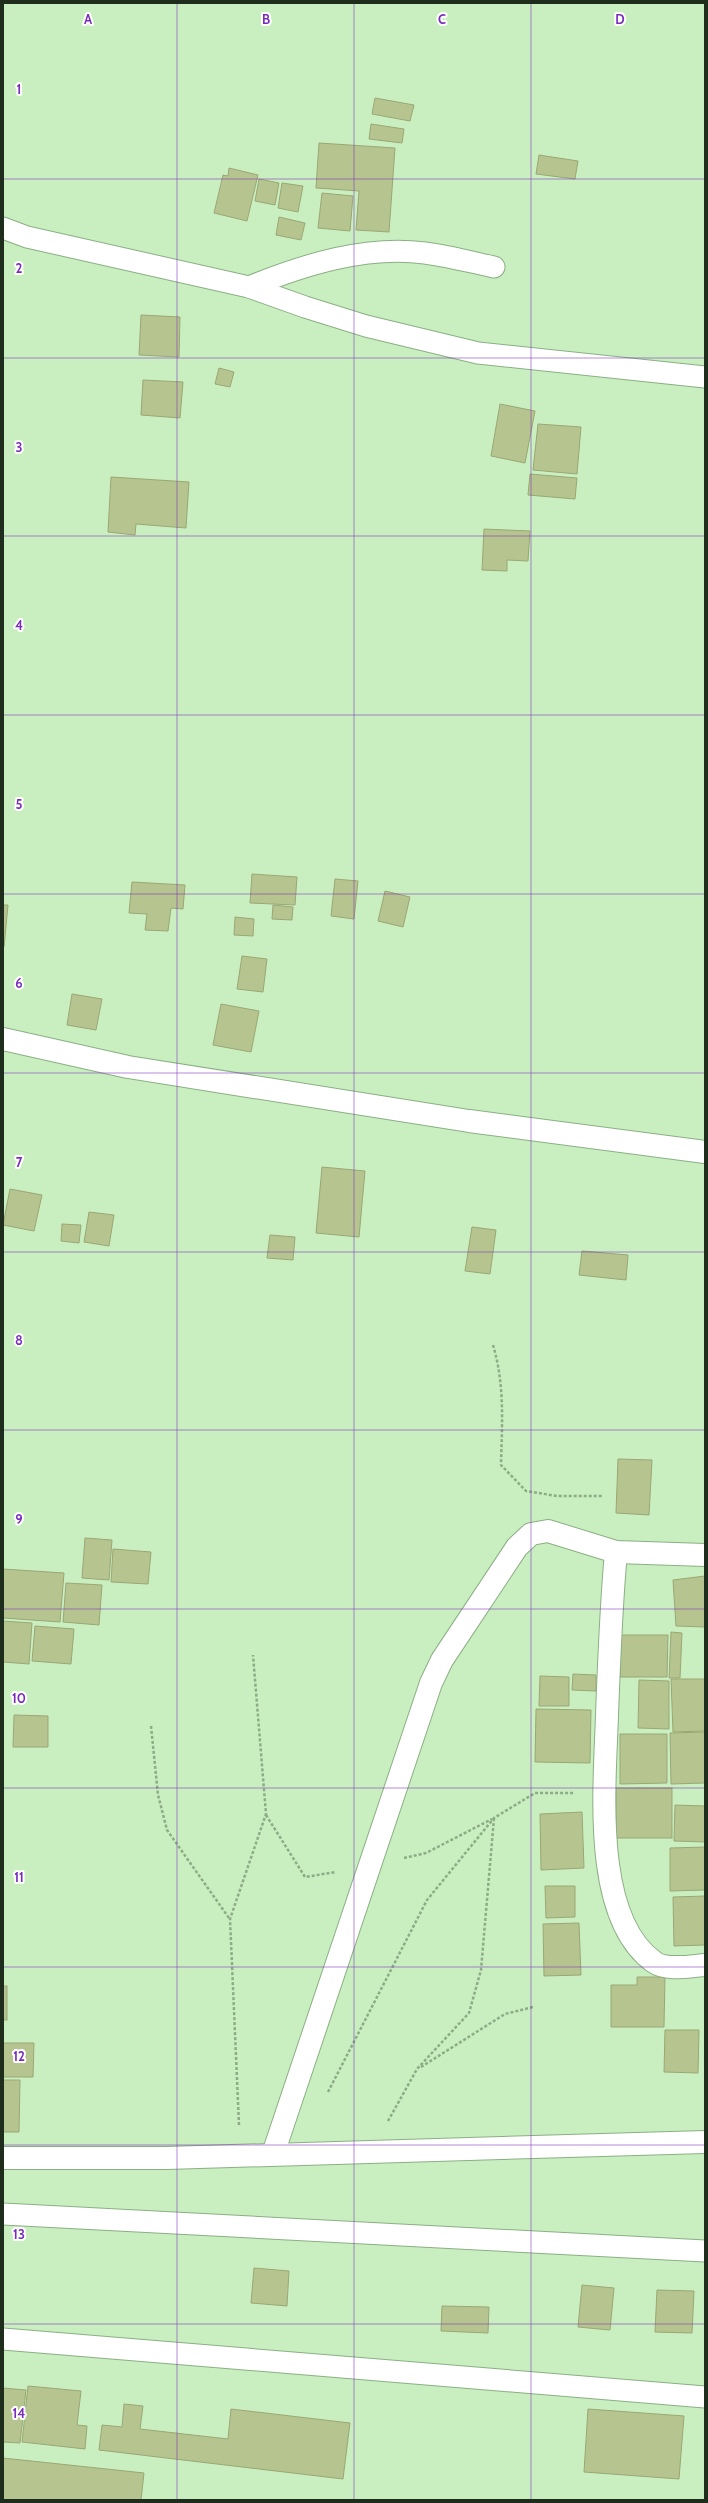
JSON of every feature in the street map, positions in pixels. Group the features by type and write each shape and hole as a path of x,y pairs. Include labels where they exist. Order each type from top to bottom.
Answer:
{"street":[{"path":"3,1040 128,1067 469,1121 705,1152"},
{"path":"273,2154 431,1683 442,1660 517,1547 531,1534 548,1531 616,1552 705,1555"},
{"path":"616,1552 611,1611 604,1792 606,1849 610,1879 619,1912 634,1941 656,1963 672,1966 705,1965"},
{"path":"3,2158 167,2158 705,2142"}],"lane":[{"path":"3,228 27,237 249,287 305,307 366,326 478,353 705,377"},
{"path":"249,287 285,272 306,266 344,258 386,252 424,253 494,266"},
{"path":"3,2214 705,2251"},
{"path":"3,2339 705,2397"}],"path":[{"path":"493,1345 499,1365 503,1398 501,1465 526,1491 557,1496 602,1496"},
{"path":"240,2155 230,1919 266,1814 253,1655"},
{"path":"151,1726 158,1795 167,1830 230,1919"},
{"path":"324,2098 427,1900 494,1818 535,1793 604,1792"},
{"path":"369,2153 417,2069 468,2013 481,1970 494,1818"},
{"path":"417,2069 505,2014 533,2007"}],"building":[{"path":"375,98 414,105 410,121 372,114"},
{"path":"371,124 404,129 402,143 369,139"},
{"path":"319,143 395,148 389,232 356,230 359,191 316,188"},
{"path":"539,155 578,161 575,179 536,174"},
{"path":"229,168 258,175 247,221 214,213 223,175 228,176"},
{"path":"259,179 279,183 275,205 255,201"},
{"path":"282,183 303,186 298,212 278,208"},
{"path":"322,193 353,196 350,231 318,228"},
{"path":"279,217 305,223 301,240 276,235"},
{"path":"141,315 180,317 179,357 139,355"},
{"path":"219,368 234,372 230,387 215,384"},
{"path":"143,380 183,382 180,418 141,415"},
{"path":"500,404 535,411 525,463 491,456"},
{"path":"538,424 581,427 577,474 533,470"},
{"path":"530,474 577,478 575,499 528,495"},
{"path":"111,477 189,482 186,528 136,524 135,535 108,532"},
{"path":"484,529 530,531 528,561 507,560 507,571 482,570"},
{"path":"252,874 297,877 295,905 250,903"},
{"path":"335,879 358,881 354,919 331,916"},
{"path":"132,882 185,885 183,909 171,908 168,931 145,930 147,914 129,913"},
{"path":"385,891 410,897 403,927 378,921"},
{"path":"3,905 8,905 4,947 3,946"},
{"path":"273,905 293,907 292,920 272,919"},
{"path":"235,917 254,919 253,936 234,935"},
{"path":"242,956 267,959 263,992 237,989"},
{"path":"72,994 102,999 96,1030 67,1025"},
{"path":"221,1004 259,1011 251,1052 213,1045"},
{"path":"322,1167 365,1171 359,1237 316,1233"},
{"path":"10,1189 42,1195 34,1231 3,1225"},
{"path":"89,1212 114,1215 109,1246 84,1242"},
{"path":"62,1224 81,1225 79,1243 61,1241"},
{"path":"472,1227 496,1230 490,1274 465,1271"},
{"path":"270,1235 295,1237 293,1260 267,1258"},
{"path":"582,1251 628,1255 626,1280 579,1275"},
{"path":"618,1459 652,1460 649,1515 616,1513"},
{"path":"85,1538 112,1540 109,1580 82,1578"},
{"path":"113,1549 151,1552 148,1584 111,1582"},
{"path":"3,1569 64,1573 60,1622 3,1618"},
{"path":"705,1576 705,1627 676,1626 673,1580"},
{"path":"66,1583 102,1585 99,1625 63,1622"},
{"path":"3,1621 32,1623 29,1664 3,1662"},
{"path":"35,1626 74,1629 71,1664 32,1661"},
{"path":"671,1632 682,1633 680,1678 669,1678"},
{"path":"621,1635 668,1635 667,1677 620,1677"},
{"path":"573,1674 596,1675 596,1691 572,1690"},
{"path":"540,1676 569,1677 569,1706 539,1706"},
{"path":"671,1679 705,1679 705,1731 673,1732"},
{"path":"639,1680 669,1681 669,1729 638,1728"},
{"path":"536,1709 591,1710 590,1763 535,1762"},
{"path":"14,1715 48,1716 48,1747 13,1747"},
{"path":"705,1732 705,1783 671,1784 670,1733"},
{"path":"620,1734 667,1734 667,1783 620,1784"},
{"path":"616,1788 672,1788 672,1838 616,1838"},
{"path":"675,1805 705,1806 705,1842 674,1841"},
{"path":"582,1812 584,1868 541,1870 540,1814"},
{"path":"705,1847 705,1890 670,1891 670,1848"},
{"path":"545,1886 575,1886 575,1917 546,1918"},
{"path":"705,1896 705,1945 674,1946 673,1897"},
{"path":"579,1923 581,1975 544,1976 543,1924"},
{"path":"637,1977 665,1977 664,2027 611,2027 611,1985 637,1985"},
{"path":"3,1986 7,1986 7,2020 3,2020"},
{"path":"665,2030 699,2030 698,2073 664,2072"},
{"path":"3,2043 34,2043 33,2077 3,2077"},
{"path":"3,2080 20,2080 19,2132 3,2132"},
{"path":"254,2268 289,2271 287,2306 251,2303"},
{"path":"582,2285 614,2288 610,2330 578,2327"},
{"path":"657,2290 694,2291 692,2333 655,2332"},
{"path":"442,2306 489,2307 488,2333 441,2331"},
{"path":"28,2386 81,2391 77,2425 87,2426 85,2449 22,2442"},
{"path":"3,2388 26,2390 20,2443 3,2442"},
{"path":"124,2404 143,2406 140,2429 228,2439 231,2409 350,2423 343,2479 99,2450 102,2425 122,2427"},
{"path":"588,2409 684,2416 679,2479 584,2472"},
{"path":"3,2458 144,2473 141,2500 3,2500"}]}
